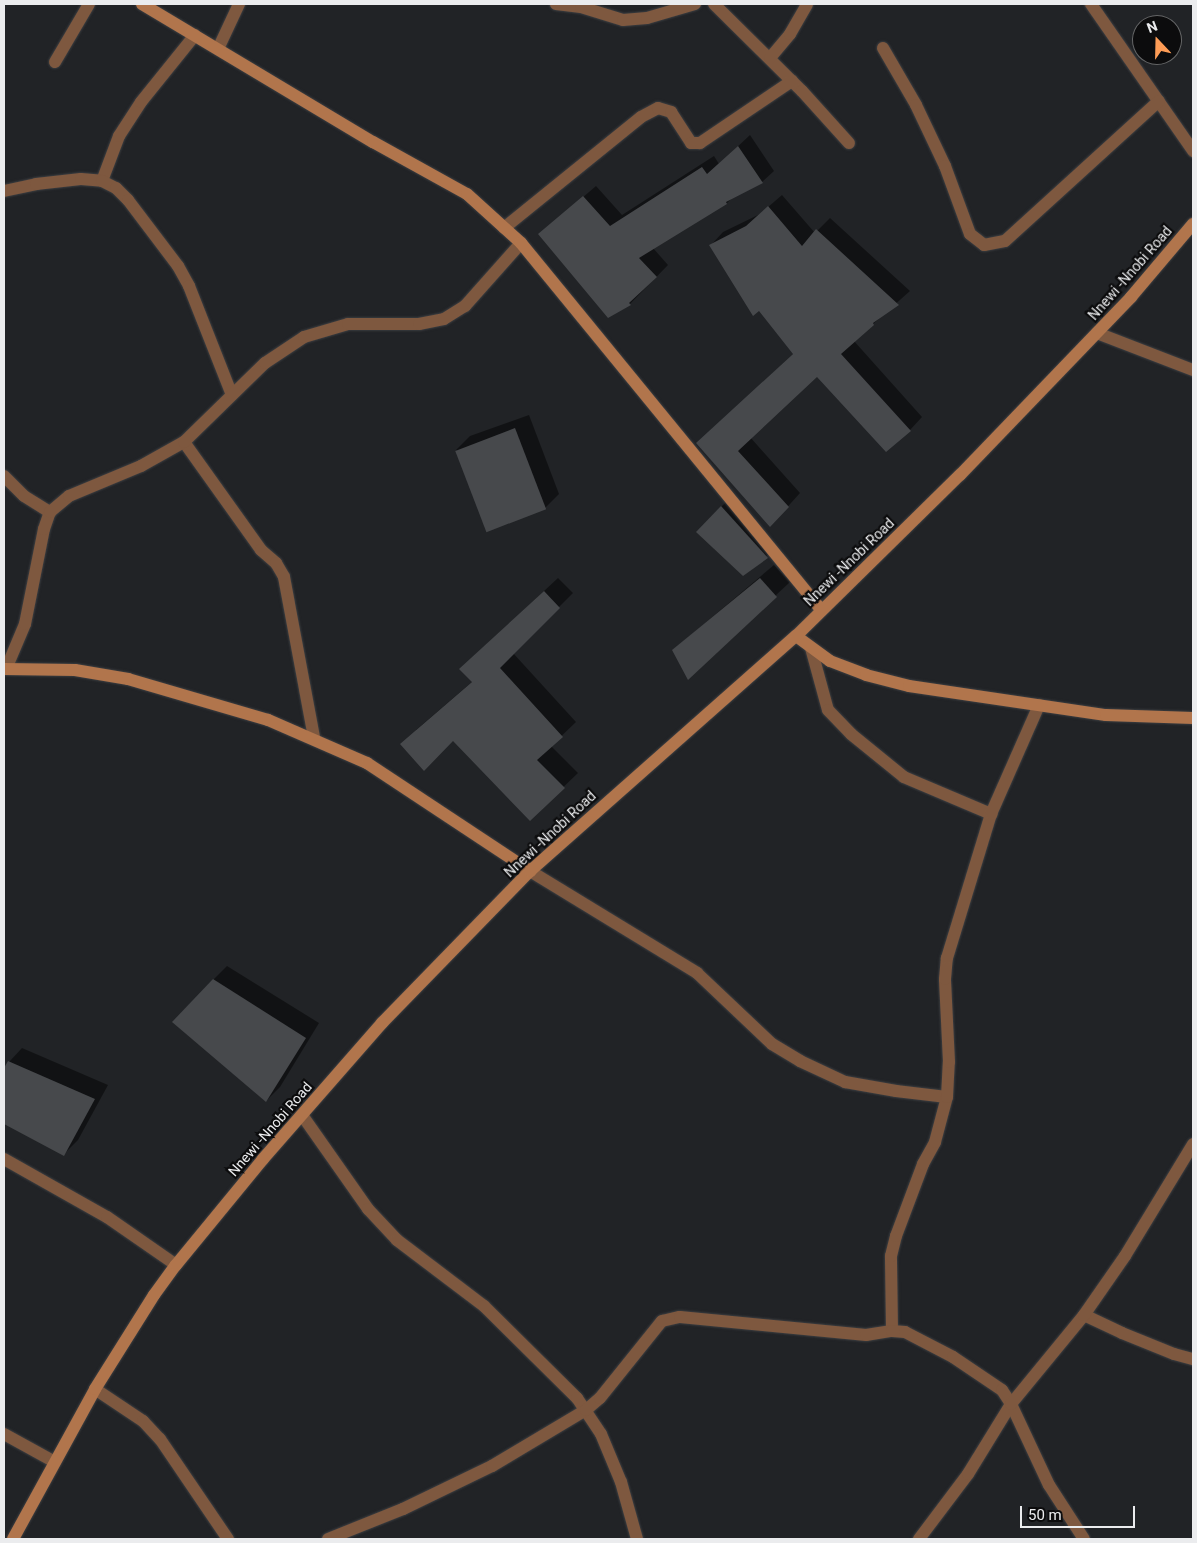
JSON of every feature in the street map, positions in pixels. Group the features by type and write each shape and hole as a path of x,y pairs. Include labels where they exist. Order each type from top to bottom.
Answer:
{"street":[{"path":"55,62 89,4"},
{"path":"142,4 373,142 467,194 521,243 821,610"},
{"path":"218,49 239,4"},
{"path":"556,4 580,7 623,20 646,18 695,4"},
{"path":"714,4 770,58 849,143"},
{"path":"770,58 790,34 807,4"},
{"path":"1091,4 1193,151"},
{"path":"102,182 119,136 141,102 195,35"},
{"path":"883,48 916,105 945,166 970,234 984,245 1005,242 1159,101"},
{"path":"504,228 641,117 658,108 671,112 691,143 700,143 792,81"},
{"path":"4,191 36,184 72,180 102,182 116,188 128,200 178,266 189,286 232,395"},
{"name":"Nnewi -Nnobi Road","path":"13,1539 95,1389 154,1295 176,1265 382,1023 530,871 796,636 1012,424 1097,333 1193,224"},
{"path":"521,243 465,306 444,319 419,324 348,324 304,338 266,362 184,442 141,466 69,496 50,512 44,529 25,624 5,669 75,670 128,679 268,720 314,738 367,763 530,871 697,973 772,1044 800,1061 845,1082 896,1091 948,1097"},
{"path":"1097,333 1193,370"},
{"path":"184,442 261,550 276,563 284,577 314,738"},
{"path":"4,476 24,496 50,512"},
{"path":"796,636 830,660 866,675 892,682 1106,715 1193,718"},
{"path":"811,648 828,710 851,734 904,776 991,814"},
{"path":"892,1331 891,1256 896,1236 923,1164 935,1142 948,1097 950,1062 945,979 947,958 991,814 1039,705"},
{"path":"302,1115 368,1209 397,1240 484,1306 524,1343 586,1410 601,1434 621,1482 637,1539"},
{"path":"919,1539 968,1474 1011,1404 1084,1315 1125,1256 1193,1144"},
{"path":"4,1159 107,1217 176,1265"},
{"path":"1084,1315 1174,1354 1193,1359"},
{"path":"328,1539 403,1508 492,1466 586,1410 600,1398 662,1321 680,1317 866,1335 892,1331 905,1332 953,1356 1002,1390 1011,1404 1049,1485 1084,1539"},
{"path":"95,1389 143,1421 160,1439 228,1539"},
{"path":"4,1434 55,1462"}],"building":[{"path":"738,146 763,183 726,202 727,204 639,258 657,277 629,303 631,305 608,318 538,234 583,196 610,226 702,167 707,174"},
{"path":"768,206 802,246 816,229 899,305 873,323 874,325 841,354 911,431 886,452 817,377 738,451 789,507 770,527 696,443 793,354 759,311 753,316 709,245 746,226"},
{"path":"515,428 546,509 486,532 455,451"},
{"path":"721,506 768,558 743,576 696,532"},
{"path":"760,578 777,597 688,680 672,650"},
{"path":"544,591 560,608 500,668 563,737 537,760 565,788 530,821 453,741 424,771 400,744 472,682 459,669"},
{"path":"213,979 306,1038 266,1102 172,1022"},
{"path":"8,1061 95,1099 64,1156 4,1124 4,1068"}]}
